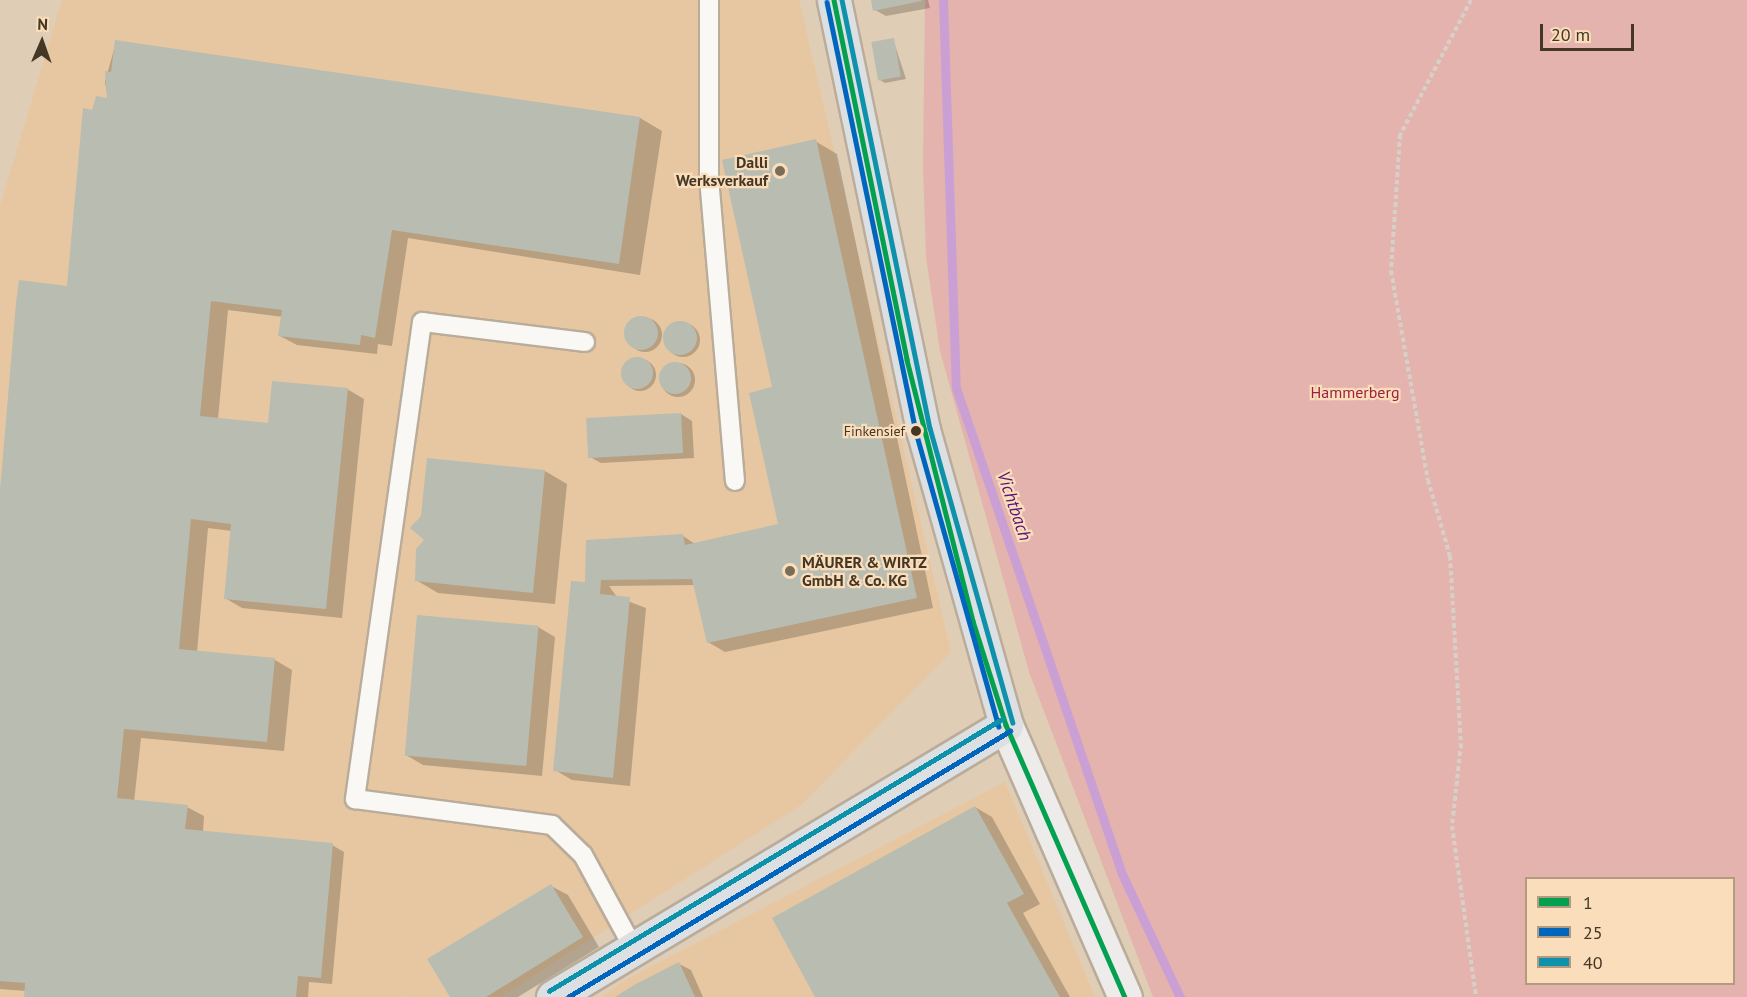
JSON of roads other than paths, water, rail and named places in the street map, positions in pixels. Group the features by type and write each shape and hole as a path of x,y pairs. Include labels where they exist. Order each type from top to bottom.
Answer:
{"main road":[{"path":"834,0 923,430 1006,725 1125,997"},
{"path":"553,997 1006,725"}],"lane":[{"path":"709,0 709,178 735,481"},
{"path":"585,342 422,322 355,799 552,825 584,855 634,949"}],"waterway":[{"name":"Vichtbach","path":"943,0 956,388 1122,874 1180,997"}],"place":[{"name":"Dalli Werksverkauf","path":"780,171"},
{"name":"Finkensief","path":"916,431"},
{"name":"MÄURER & WIRTZ GmbH & Co. KG","path":"790,571"}],"park label":[{"name":"Hammerberg","path":"1355,392"}]}
